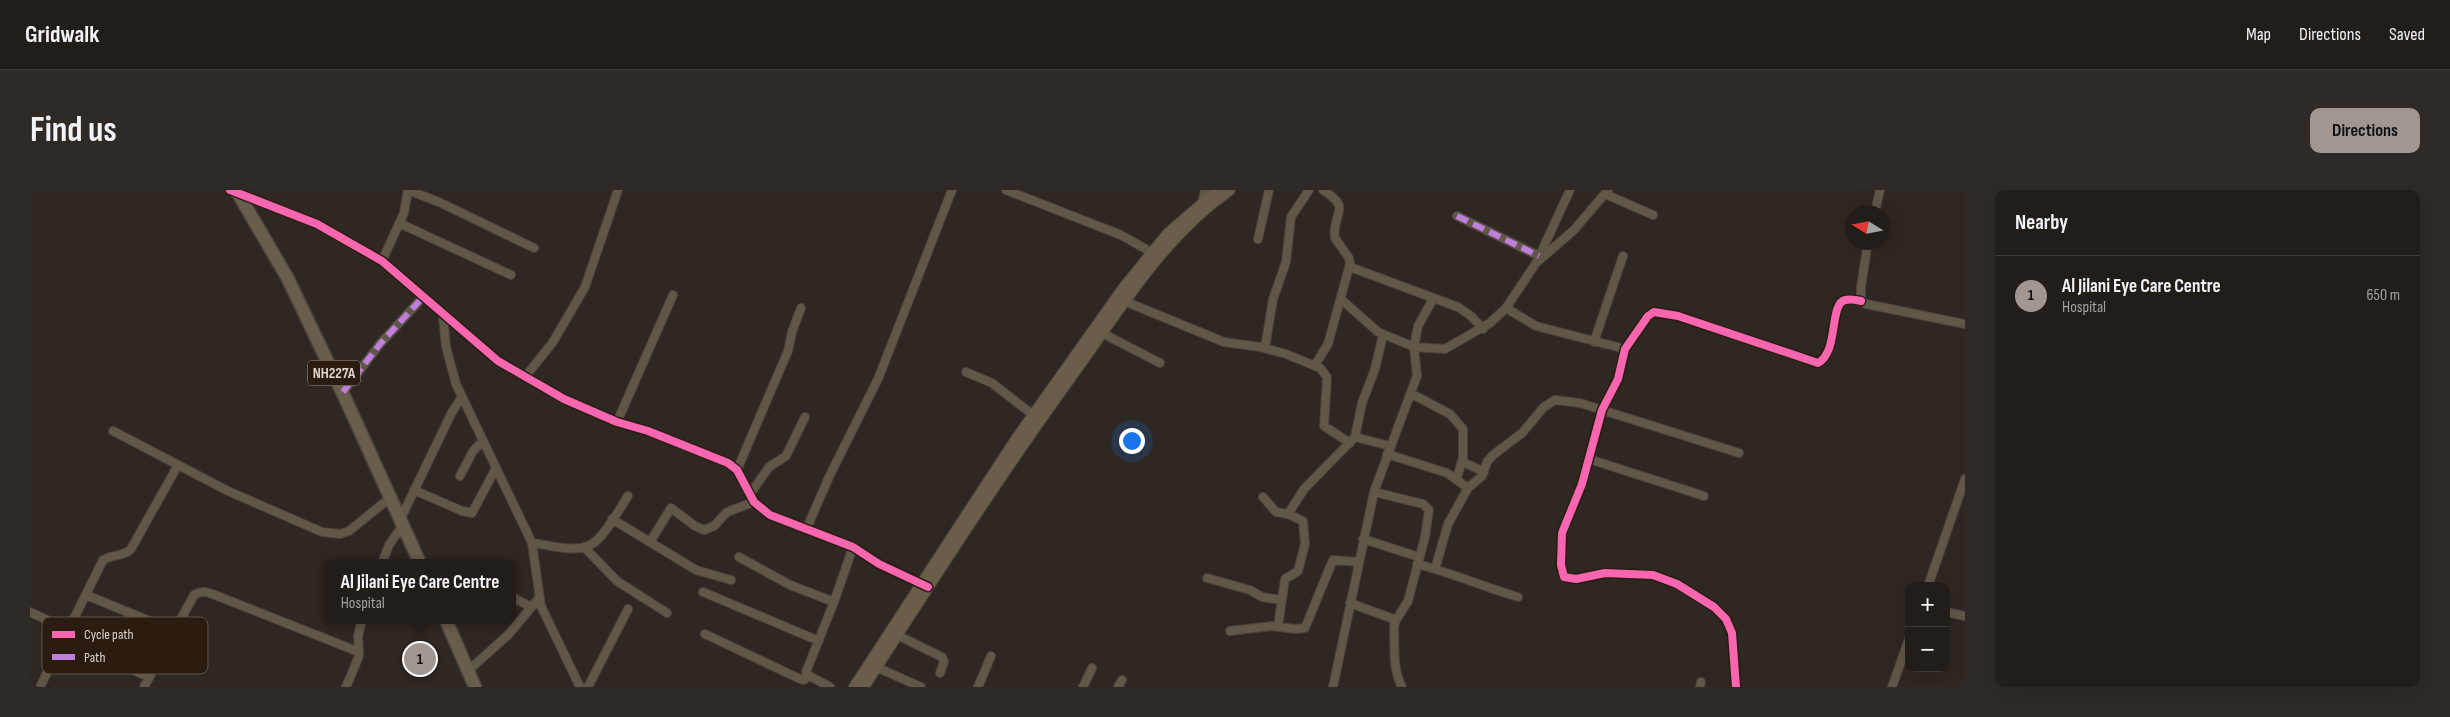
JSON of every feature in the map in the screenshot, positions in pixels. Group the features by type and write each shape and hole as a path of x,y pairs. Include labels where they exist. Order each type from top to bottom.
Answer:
{"highway":[{"name":"NH227A","path":"234,191 287,277 343,392 418,559"},
{"path":"448,624 475,687"}],"main road":[{"path":"864,687 898,635 924,585 1033,415 1152,252 1181,220 1218,190"},
{"path":"854,687 1124,301 1174,239 1201,213 1230,190"}],"street":[{"path":"382,261 404,213 408,190 439,202 534,248"},
{"path":"526,377 553,342 584,287 618,190"},
{"path":"806,530 829,477 882,371 952,190"},
{"path":"1006,190 1122,235 1152,252"},
{"path":"1202,203 1205,190"},
{"path":"1258,239 1269,190"},
{"path":"1265,348 1273,299 1286,262 1291,217 1309,190"},
{"path":"1315,365 1328,344 1350,267 1349,258 1334,235 1340,206 1336,198 1323,190"},
{"path":"1342,300 1373,329 1383,335 1414,347 1445,349 1483,328 1506,308 1538,260 1570,190"},
{"path":"1877,205 1880,190"},
{"path":"234,191 317,224 382,261 424,296 443,316 498,361 564,399 617,422 648,431 719,459 737,470 752,498 770,515 852,547 879,564 924,585"},
{"path":"1538,260 1574,230 1607,192 1653,214"},
{"path":"1457,216 1538,260"},
{"path":"399,223 511,275"},
{"path":"1861,300 1867,250"},
{"path":"1594,342 1623,256"},
{"path":"1350,267 1465,310 1483,328"},
{"path":"617,422 673,295"},
{"path":"343,392 386,337 424,296"},
{"path":"1333,687 1374,492 1412,394 1417,376 1414,347 1418,326 1433,298"},
{"path":"1736,687 1732,633 1726,619 1714,608 1677,584 1653,575 1605,573 1576,579 1564,577 1561,564 1562,533 1582,484 1602,410 1618,379 1625,349 1648,316 1660,311 1818,363 1830,350 1832,328 1841,303 1847,300 1861,300 1866,304 1965,324"},
{"path":"1124,301 1224,342 1265,348 1315,365 1324,371 1327,377 1324,426 1352,440 1389,450 1457,478 1468,488"},
{"path":"737,470 788,351 794,325 801,308"},
{"path":"1506,308 1536,326 1625,349"},
{"path":"443,316 446,348 456,384 532,543 539,598 580,687"},
{"path":"1102,333 1160,363"},
{"path":"1288,514 1304,489 1352,440 1362,403 1375,369 1383,335"},
{"path":"966,372 992,383 1033,415"},
{"path":"1412,394 1450,414 1461,425 1464,432 1463,462 1457,478"},
{"path":"384,559 414,490 452,412 462,397"},
{"path":"1435,568 1448,524 1468,488 1479,479 1484,472 1487,462 1493,455 1522,433 1550,402 1561,399 1602,410 1739,453"},
{"path":"650,542 671,508 694,526 704,530 714,526 727,512 752,498 770,467 786,456 805,417"},
{"path":"113,431 228,491 331,534 349,531 391,498"},
{"path":"460,476 473,451 484,441"},
{"path":"1589,459 1704,496"},
{"path":"1463,462 1484,472"},
{"path":"75,617 103,560 109,556 128,552 131,549 178,465"},
{"path":"414,490 462,511 472,512 496,468"},
{"path":"1929,582 1965,479"},
{"path":"1374,492 1427,507 1429,510 1429,518 1408,601 1396,620 1394,665 1402,687"},
{"path":"532,543 584,547 597,540 628,496"},
{"path":"1263,497 1276,512 1288,514 1303,521 1305,544 1298,571 1285,579 1278,626"},
{"path":"612,518 696,570 731,580"},
{"path":"1363,539 1481,586 1518,597"},
{"path":"584,547 617,581 667,613"},
{"path":"705,634 804,680 808,675 807,669 834,602 852,547"},
{"path":"739,557 790,585 834,602"},
{"path":"1230,631 1278,626 1295,629 1305,628 1333,560 1358,562"},
{"path":"1207,578 1250,590 1262,598 1281,600"},
{"path":"182,617 194,595 204,591 359,652"},
{"path":"703,592 819,641"},
{"path":"86,595 140,617"},
{"path":"469,670 510,634 539,598"},
{"path":"516,599 531,607"},
{"path":"1350,604 1396,620"},
{"path":"588,687 628,609"},
{"path":"30,612 42,618"},
{"path":"1950,613 1965,616"},
{"path":"346,687 359,652 358,636 361,624"},
{"path":"898,635 942,657 944,662 940,673"},
{"path":"1892,687 1905,650"},
{"path":"978,687 991,656"},
{"path":"876,667 921,687"},
{"path":"1084,687 1092,668"},
{"path":"40,687 47,674"},
{"path":"143,674 150,677"},
{"path":"144,687 152,674"},
{"path":"808,675 830,687"}],"marked path":[{"path":"1457,216 1539,256"},
{"path":"343,392 380,344 424,296"}],"cycle path":[{"path":"230,190 317,224 382,261 498,361 564,399 617,422 648,431 728,463 737,470 754,502 770,515 853,547 879,564 928,587"},
{"path":"1736,687 1732,633 1726,619 1714,607 1677,584 1653,575 1605,573 1576,579 1564,577 1561,565 1562,533 1582,484 1602,410 1618,379 1625,349 1648,316 1654,312 1678,316 1818,363 1825,357 1829,349 1840,303 1845,300 1861,301"}],"place":[{"name":"Al Jilani Eye Care Centre","path":"420,659"}]}
